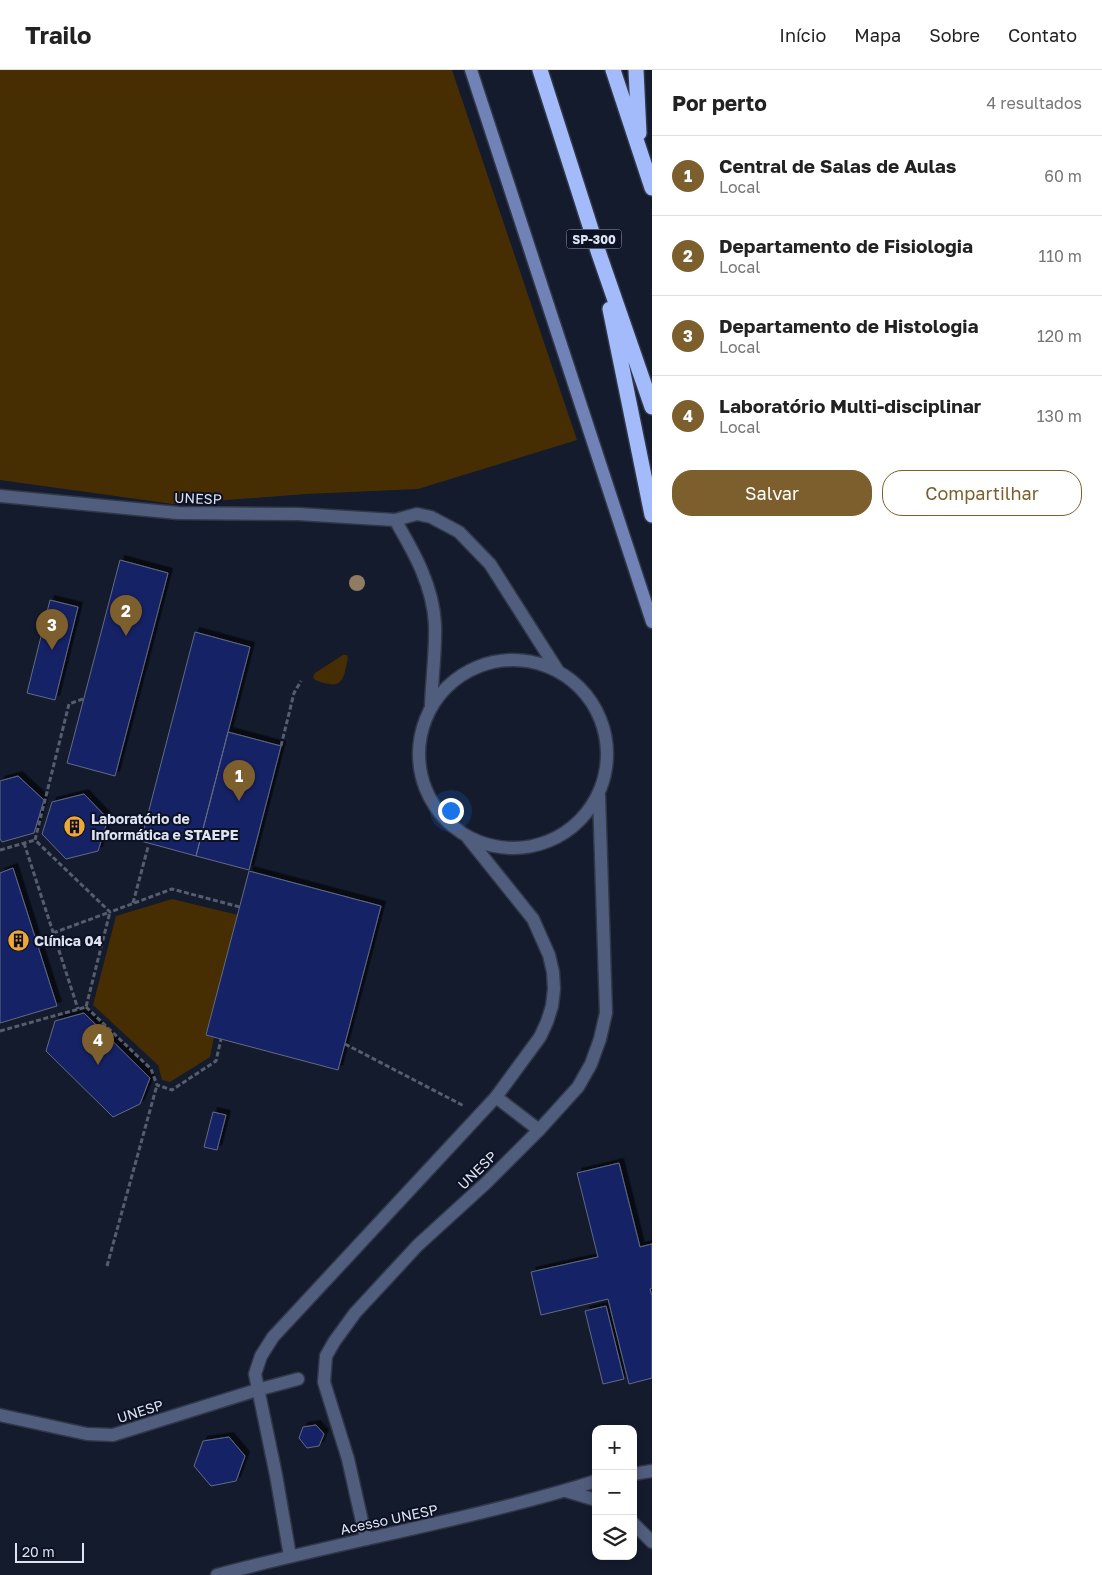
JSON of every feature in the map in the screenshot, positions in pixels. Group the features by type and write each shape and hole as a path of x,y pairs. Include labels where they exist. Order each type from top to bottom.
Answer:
{"highway":[{"name":"SP-300","path":"540,70 598,251 652,407"},
{"path":"613,70 652,188"},
{"path":"636,70 640,152"},
{"path":"598,251 652,515"}],"main road":[{"path":"471,70 652,622"}],"street":[{"name":"UNESP","path":"0,496 178,513 298,514 395,520 417,514 431,517 460,532 490,564 558,671"},
{"name":"UNESP","path":"395,520 416,554 430,594 435,623 431,705"},
{"name":"UNESP","path":"290,1556 276,1475 257,1390 255,1374 261,1356 273,1337 496,1097 540,1037 548,1022 552,1006 553,972 549,955 533,920 468,838 442,817 424,788 418,754 421,729 431,705 450,683 474,667 502,660 531,661 558,671 581,688 598,711 607,738 608,767 599,795 582,820 570,829 557,838 528,848 498,848 468,838"},
{"name":"UNESP","path":"366,1539 348,1459 324,1382 326,1356 355,1313 418,1245 486,1183 539,1130 578,1087 591,1064 600,1039 606,1013 599,795"},
{"path":"496,1097 539,1130"},
{"name":"UNESP","path":"0,1415 87,1434 113,1435 298,1379"},
{"path":"637,1473 652,1471"},
{"name":"Acesso UNESP","path":"218,1575 290,1556 438,1524 592,1483"},
{"path":"566,1491 592,1499"},
{"path":"637,1527 652,1542"}],"path":[{"path":"282,746 294,692 301,681"},
{"path":"35,840 69,704 83,699"},
{"path":"0,850 35,840"},
{"path":"35,840 110,912"},
{"path":"24,843 78,1009"},
{"path":"132,904 148,847"},
{"path":"53,933 172,889 240,907"},
{"path":"86,1007 110,912"},
{"path":"0,1031 86,1007"},
{"path":"86,1007 151,1069 157,1085 107,1266"},
{"path":"157,1085 172,1090 216,1061 222,1039"},
{"path":"345,1044 479,1114"}],"shaded area":[{"path":"0,70 452,70 577,440 418,489 306,494 173,504 0,480"},
{"path":"343,655 347,655 348,658 345,673 340,682 331,684 315,680 313,677 315,673"},
{"path":"172,899 238,915 210,1057 170,1082 162,1080 158,1065 93,1005 116,916"}],"building":[{"path":"120,560 168,573 115,776 67,763"},
{"path":"50,600 78,607 55,700 27,693"},
{"path":"195,632 250,647 196,856 141,841"},
{"path":"228,732 281,746 249,870 196,856"},
{"path":"18,776 44,800 34,833 2,842 0,839 0,781"},
{"name":"Laboratório de Informática e STAEPE","path":"84,794 108,819 98,851 66,859 42,834 52,802"},
{"name":"Clínica 04","path":"13,868 57,1006 0,1023 0,873"},
{"path":"249,871 381,906 338,1070 206,1035"},
{"path":"84,1013 150,1078 140,1104 113,1117 46,1051 55,1021"},
{"path":"213,1112 226,1115 217,1150 204,1147"},
{"path":"619,1163 640,1247 652,1244 652,1288 650,1289 652,1296 652,1378 629,1384 608,1299 541,1315 531,1272 598,1257 577,1173"},
{"path":"606,1306 624,1379 603,1384 585,1311"},
{"path":"316,1425 324,1434 319,1446 307,1448 299,1438 303,1427"},
{"path":"229,1437 245,1456 236,1481 211,1486 194,1466 203,1441"}],"place":[{"name":"Departamento de Fisiologia","path":"126,636"},
{"name":"Departamento de Histologia","path":"52,650"},
{"name":"Central de Salas de Aulas","path":"239,801"},
{"name":"Laboratório de Informática e STAEPE","path":"75,826"},
{"name":"Clínica 04","path":"18,940"},
{"name":"Laboratório Multi-disciplinar","path":"98,1065"}]}
